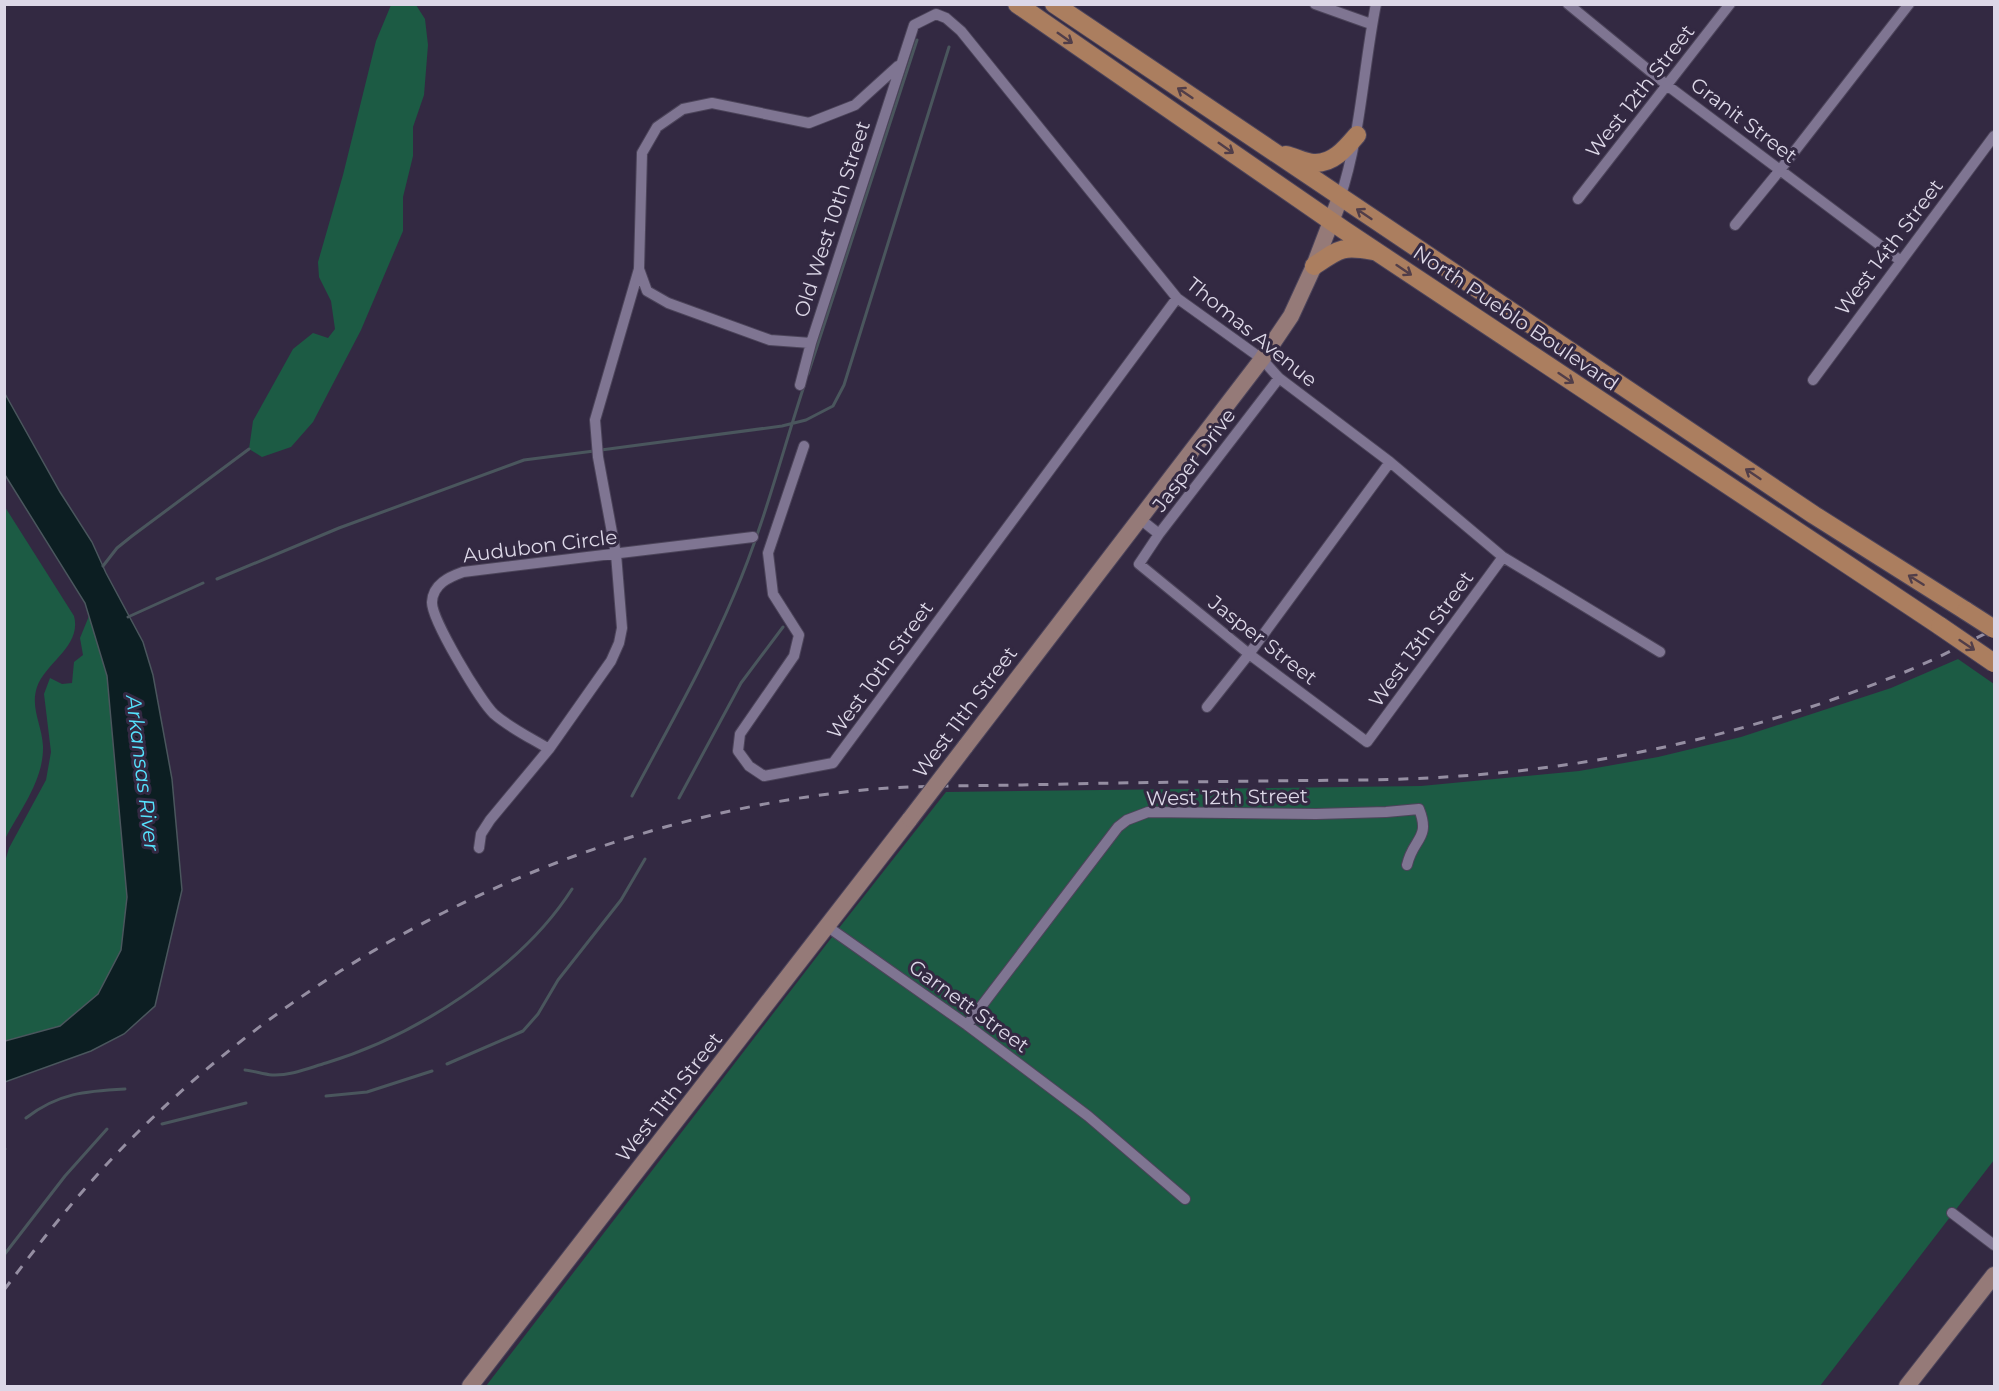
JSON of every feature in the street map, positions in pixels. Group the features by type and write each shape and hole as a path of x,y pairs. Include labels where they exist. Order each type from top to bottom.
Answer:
{"main road":[{"name":"North Pueblo Boulevard","path":"1017,4 1331,221 1994,663"},
{"name":"North Pueblo Boulevard","path":"1054,4 1814,515 1995,629"},
{"path":"1267,149 1314,164 1330,160 1340,154 1357,135"},
{"path":"1314,266 1339,249 1378,252"}],"street":[{"path":"1315,4 1371,24"},
{"name":"Granit Street","path":"1568,4 1668,86 1901,261"},
{"name":"West 12th Street","path":"1578,199 1730,4"},
{"path":"1735,225 1910,4"},
{"name":"West 11th Street","path":"470,1386 828,927 1262,359 1291,316 1314,266 1340,198 1357,135 1371,24 1376,5"},
{"name":"Thomas Avenue","path":"900,64 914,26 936,14 946,18 961,31 1177,298 1262,359 1279,378 1390,462 1503,557 1660,652"},
{"path":"479,848 481,834 490,820 549,749 611,660 619,644 622,628 616,554 597,451 596,420 639,269 642,153 657,127 683,109 712,103 809,123 855,105 900,64"},
{"name":"Old West 10th Street","path":"800,385 811,343 900,64"},
{"name":"West 14th Street","path":"1813,380 1995,136"},
{"path":"639,269 647,291 668,303 770,340 811,343"},
{"name":"West 10th Street","path":"804,446 768,553 773,594 799,634 794,656 740,734 738,751 749,766 764,776 833,763 1177,298"},
{"name":"Jasper Drive","path":"1139,564 1159,534 1279,378"},
{"path":"1207,707 1250,654 1390,462"},
{"path":"1140,519 1159,534"},
{"name":"Audubon Circle","path":"549,749 507,724 485,704 436,618 432,602 436,588 448,577 463,572 753,537"},
{"name":"West 13th Street","path":"1367,742 1503,557"},
{"name":"Jasper Street","path":"1139,564 1250,654 1367,742"},
{"name":"West 12th Street","path":"967,1025 1118,827 1127,820 1148,812 1316,814 1419,809 1424,820 1424,831 1410,854 1407,865"},
{"name":"Garnett Street","path":"828,927 967,1025 1088,1116 1185,1199"},
{"path":"1952,1213 1995,1245"},
{"path":"1907,1386 1995,1275"}],"green space":[{"path":"391,5 416,5 425,19 428,45 424,95 413,127 413,156 403,197 403,231 361,330 313,422 291,447 262,457 249,449 253,421 293,349 313,333 328,338 335,329 331,301 319,277 318,262 343,175 376,41"},
{"path":"5,507 74,616 75,627 68,645 37,687 35,702 43,746 40,771 5,839"},
{"path":"89,616 107,677 127,897 121,950 98,994 60,1026 5,1041 4,865 9,848 46,780 51,752 44,694 50,678 62,684 72,683 74,662 83,655 80,638"},
{"path":"1958,659 1994,684 1994,1160 1820,1386 486,1386 946,792 1421,786 1579,771 1658,757 1741,737 1891,688"}],"water":[{"name":"Arkansas River","path":"4,392 60,492 92,542 143,642 153,675 172,779 182,890 155,1006 124,1034 91,1051 5,1082 5,1041 60,1026 98,994 121,950 127,897 107,676 85,603 5,475"}],"waterway":[{"path":"808,374 917,40"},
{"path":"601,450 782,426 806,420 833,406 844,385 949,47"},
{"path":"632,796 698,672 734,595 763,518 804,386"},
{"path":"103,566 117,548 249,449"},
{"path":"217,579 339,528 524,460 594,451"},
{"path":"128,617 203,583"},
{"path":"679,798 741,683 783,627"},
{"path":"447,1064 523,1031 538,1014 558,980 621,900 645,859"},
{"path":"245,1070 272,1075 299,1071 360,1051 430,1017 463,996 525,946 572,889"},
{"path":"326,1096 367,1092 432,1071"},
{"path":"26,1118 61,1098 125,1089"},
{"path":"162,1124 246,1103"},
{"path":"4,1255 65,1176 107,1129"}],"railway":[{"path":"4,1290 68,1208 139,1131 212,1065 290,1005 373,951 460,905 550,865 643,833 739,809 836,793 882,789 1411,779 1574,764 1687,742 1797,711 1905,672 1994,629"}]}
